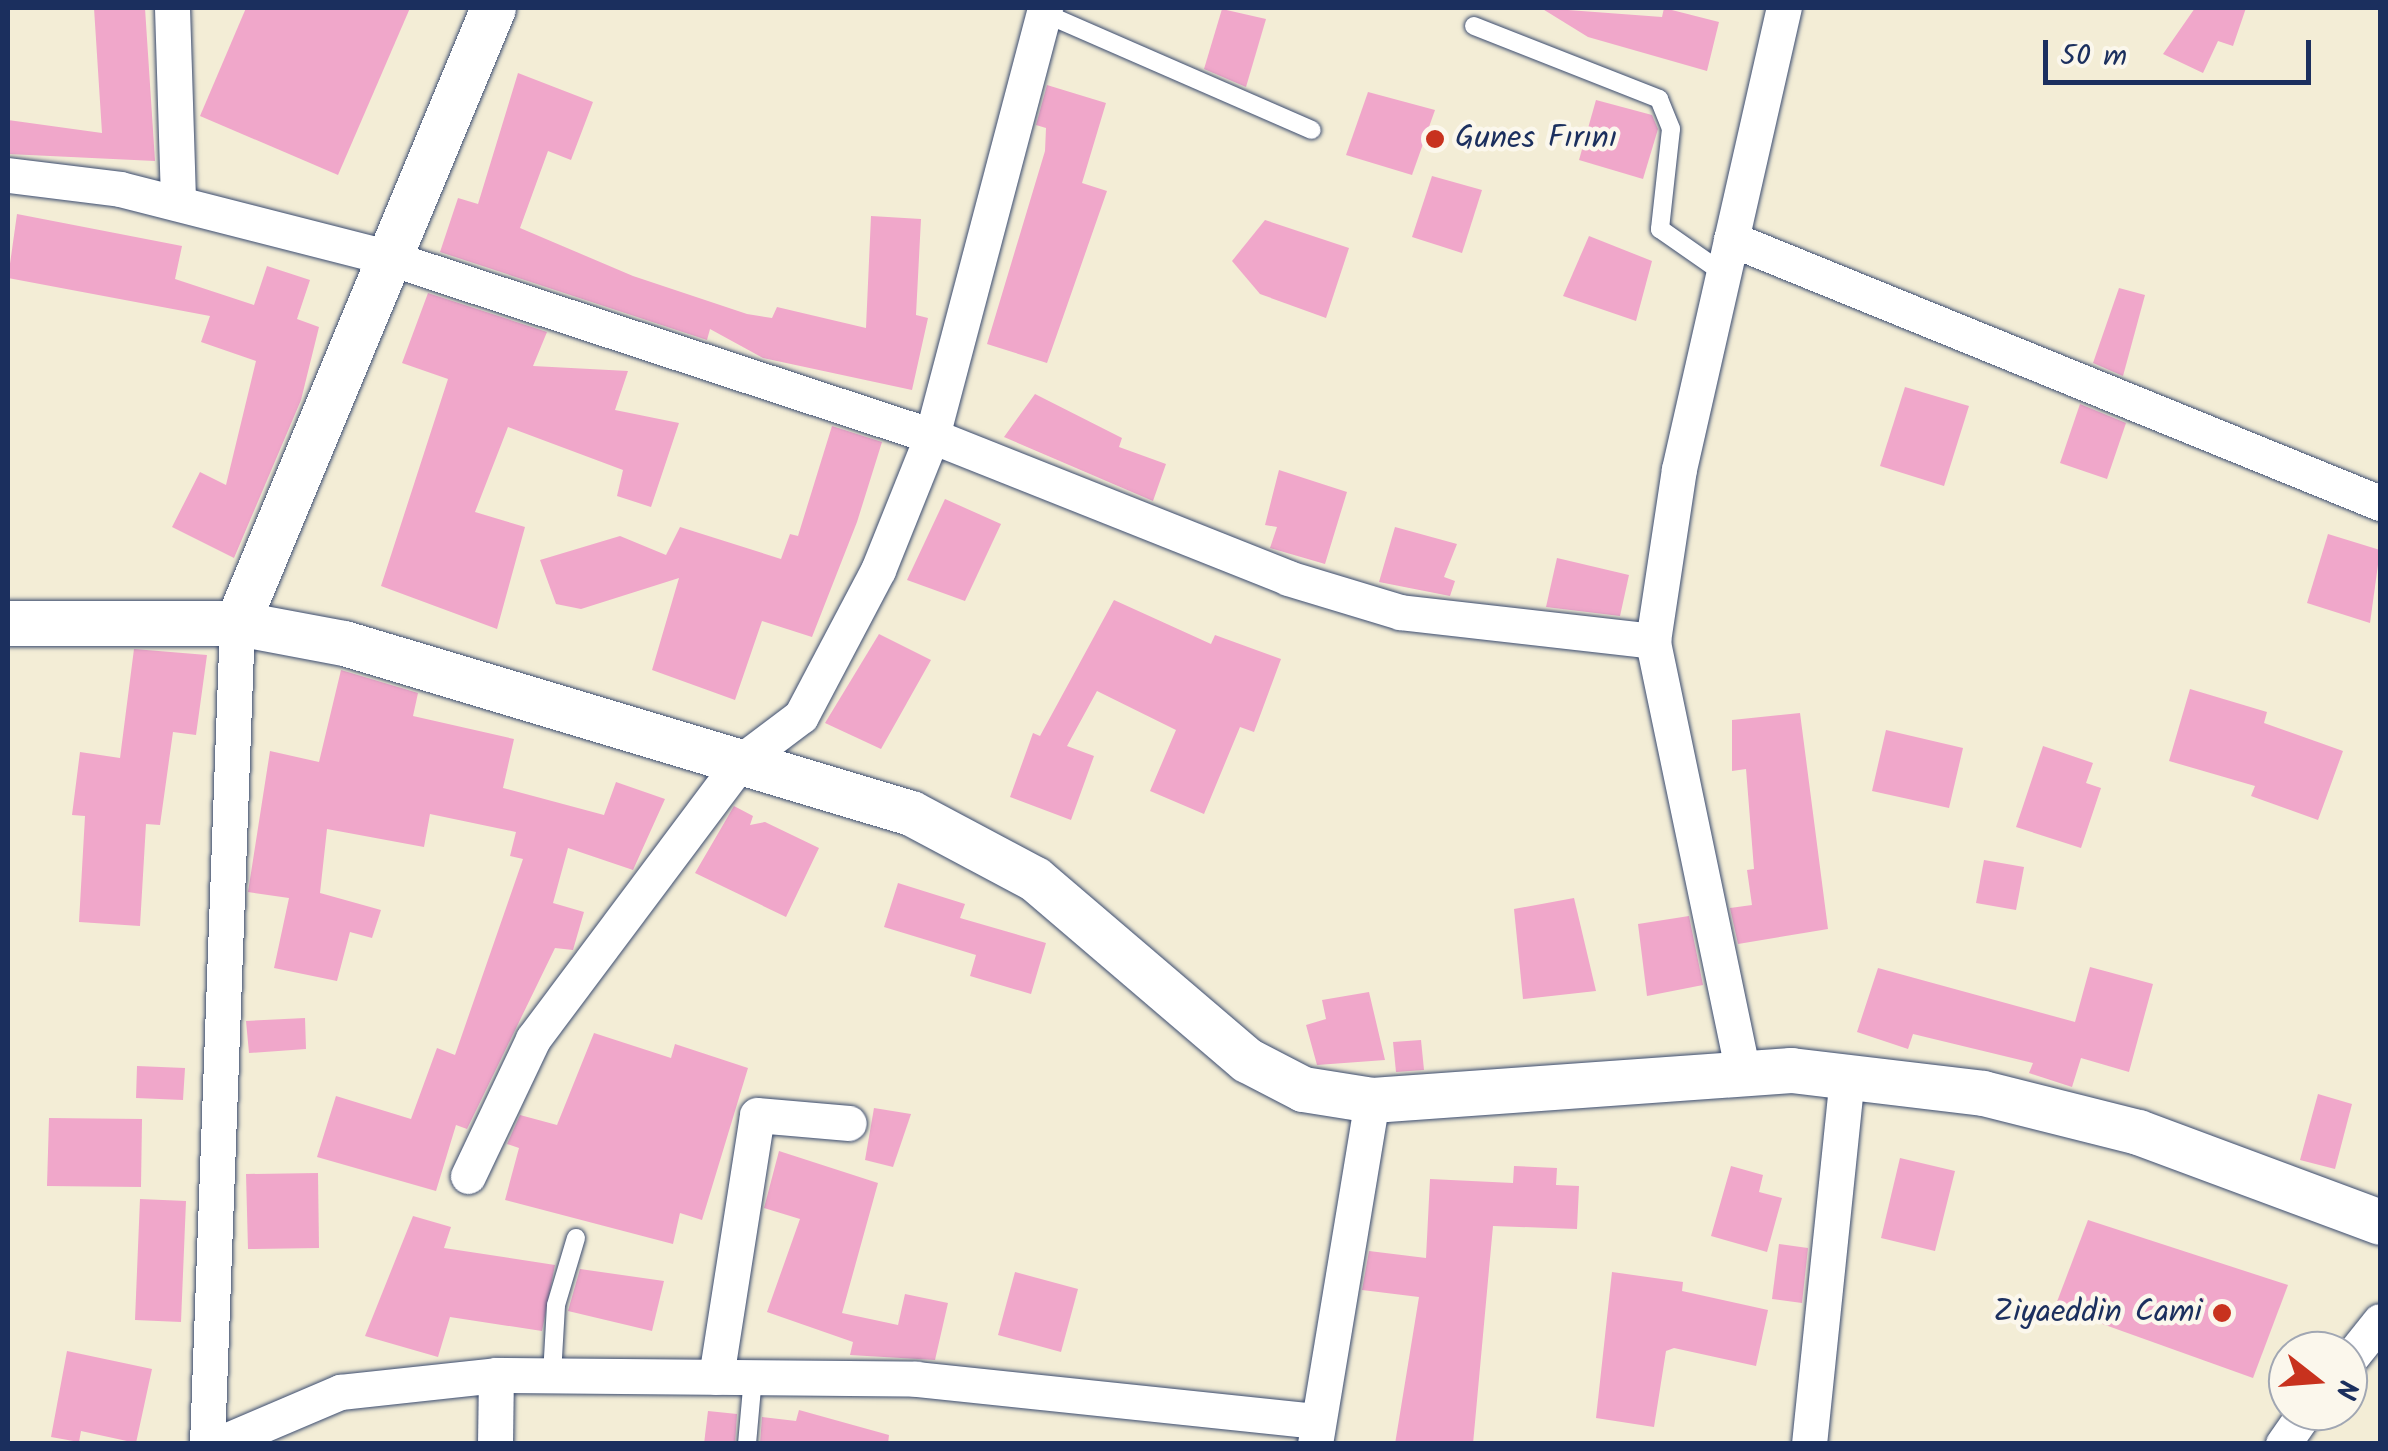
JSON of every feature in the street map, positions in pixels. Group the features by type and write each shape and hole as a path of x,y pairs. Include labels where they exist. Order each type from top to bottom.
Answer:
{"street":[{"path":"172,8 178,204"},
{"path":"207,1444 237,624 494,8"},
{"path":"1742,1073 1653,642 1727,256 1784,8"},
{"path":"468,1176 533,1039 740,762 801,716 878,570 932,436 1044,10"},
{"path":"8,175 178,204 387,257 932,436 1288,578 1400,612 1653,642"},
{"path":"1727,256 2380,503"},
{"path":"8,623 237,624 344,643 912,813 1035,879 1247,1060 1303,1089 1372,1100 1742,1073 1848,1076 1983,1093 2138,1132 2380,1222"},
{"path":"1809,1444 1848,1076"},
{"path":"218,1444 340,1392 496,1375 916,1380 1316,1432 1372,1100"},
{"path":"716,1377 757,1116 849,1123"},
{"path":"495,1444 496,1375"}],"lane":[{"path":"1044,10 1312,130"},
{"path":"1474,26 1659,99 1671,130 1660,229 1727,256"},
{"path":"552,1376 556,1305 576,1238"},
{"path":"748,1444 753,1377"}],"building":[{"path":"94,8 145,8 155,161 8,154 8,120 102,133"},
{"path":"246,8 410,8 338,175 200,116"},
{"path":"1541,8 1662,17 1664,8 1719,22 1707,71 1588,37"},
{"path":"2195,8 2246,8 2233,46 2218,41 2203,73 2163,54"},
{"path":"1222,9 1266,19 1246,87 1204,69"},
{"path":"518,73 593,102 571,160 548,151 520,228 633,276 747,314 772,318 777,307 866,328 871,216 921,219 916,315 928,318 912,390 763,358 710,329 707,340 440,252 458,198 478,204"},
{"path":"1047,85 1106,103 1082,183 1107,191 1047,363 987,344 1045,151 1046,128 1036,125"},
{"path":"1368,92 1435,110 1412,175 1346,155"},
{"path":"1596,100 1652,115 1658,129 1643,179 1579,160"},
{"path":"1432,176 1482,190 1462,253 1412,237"},
{"path":"17,214 182,246 175,279 254,305 267,266 310,280 297,319 319,327 301,400 234,558 172,527 200,472 226,485 256,361 201,342 210,316 8,278"},
{"path":"1265,220 1349,248 1326,318 1260,294 1232,261"},
{"path":"1589,236 1652,261 1636,321 1563,296"},
{"path":"2119,288 2145,295 2123,376 2093,363"},
{"path":"428,293 547,332 533,366 628,371 615,410 679,423 651,507 617,496 623,470 508,427 475,512 525,527 497,629 381,586 448,379 402,363"},
{"path":"1905,387 1969,406 1944,486 1880,466"},
{"path":"1035,394 1122,438 1119,447 1166,464 1153,501 1004,437"},
{"path":"2080,404 2126,423 2107,479 2060,463"},
{"path":"832,426 882,442 857,522 812,637 762,621 735,700 652,670 679,578 581,609 556,604 540,560 620,536 666,555 680,527 781,559 790,534 798,536"},
{"path":"1279,470 1347,492 1325,564 1270,548 1277,527 1265,525"},
{"path":"945,499 1001,524 965,601 907,580"},
{"path":"1395,527 1457,544 1444,577 1455,581 1450,596 1379,582"},
{"path":"2328,534 2380,550 2370,623 2307,603"},
{"path":"1557,558 1629,575 1620,616 1546,607"},
{"path":"1114,600 1211,644 1215,635 1281,659 1254,732 1240,727 1204,814 1150,791 1176,730 1097,691 1067,746 1094,756 1071,820 1010,797 1033,733 1040,736"},
{"path":"879,634 931,660 881,749 825,723"},
{"path":"134,649 207,655 196,735 173,732 160,825 146,824 140,926 79,922 85,816 72,815 80,752 120,758"},
{"path":"341,670 418,693 413,716 514,739 503,788 604,815 616,782 665,799 633,870 568,848 553,903 584,912 573,950 555,948 467,1129 456,1125 436,1191 317,1157 336,1096 411,1119 437,1048 455,1055 523,859 510,856 516,832 430,814 424,847 327,829 320,893 381,910 372,938 350,932 337,981 274,968 289,898 248,892 270,751 319,762"},
{"path":"2190,689 2267,712 2264,723 2343,751 2318,820 2251,796 2255,786 2169,761"},
{"path":"1800,713 1828,929 1738,944 1730,908 1752,905 1747,870 1754,869 1746,769 1732,771 1732,720"},
{"path":"1886,730 1963,748 1949,808 1872,791"},
{"path":"2043,746 2093,763 2086,783 2101,788 2081,848 2016,827"},
{"path":"734,806 753,816 750,825 765,822 819,848 786,917 695,873"},
{"path":"1984,860 2024,867 2016,910 1976,903"},
{"path":"898,883 965,904 960,918 1046,943 1031,994 970,976 976,955 884,927"},
{"path":"1574,898 1596,991 1523,999 1514,909"},
{"path":"1689,916 1703,985 1647,996 1638,924"},
{"path":"2090,967 2153,984 2129,1072 2081,1058 2072,1087 2029,1073 2033,1063 1913,1034 1908,1049 1857,1032 1878,968 2075,1022"},
{"path":"1369,992 1385,1060 1317,1065 1306,1025 1326,1019 1322,1000"},
{"path":"305,1018 306,1049 249,1053 246,1021"},
{"path":"594,1033 671,1058 675,1044 748,1068 702,1220 680,1213 673,1244 505,1200 519,1148 507,1144 520,1115 557,1125"},
{"path":"1421,1040 1424,1070 1396,1072 1393,1042"},
{"path":"137,1066 185,1068 183,1100 136,1098"},
{"path":"2318,1094 2352,1104 2335,1169 2300,1160"},
{"path":"874,1108 911,1114 893,1167 865,1160"},
{"path":"49,1118 142,1119 141,1187 47,1186"},
{"path":"779,1151 878,1183 842,1313 898,1325 905,1294 948,1303 935,1360 850,1355 853,1342 767,1312 800,1219 764,1208"},
{"path":"1900,1158 1955,1171 1935,1251 1881,1238"},
{"path":"1514,1166 1557,1168 1556,1185 1579,1186 1577,1229 1493,1226 1473,1444 1395,1444 1419,1297 1362,1290 1369,1251 1426,1258 1430,1179 1513,1183"},
{"path":"1731,1166 1763,1175 1759,1192 1782,1198 1767,1252 1711,1236"},
{"path":"318,1173 319,1248 248,1249 246,1174"},
{"path":"140,1199 186,1201 181,1322 135,1320"},
{"path":"413,1216 451,1227 444,1248 555,1265 542,1331 450,1317 438,1357 365,1336"},
{"path":"2088,1220 2288,1285 2253,1378 2055,1307"},
{"path":"1779,1244 1808,1248 1802,1303 1772,1299"},
{"path":"580,1269 664,1281 652,1331 568,1311"},
{"path":"1015,1272 1078,1289 1061,1352 998,1335"},
{"path":"1612,1272 1683,1282 1682,1291 1768,1310 1756,1366 1674,1348 1666,1351 1654,1427 1596,1418"},
{"path":"67,1351 152,1369 136,1443 81,1431 79,1442 51,1437"},
{"path":"799,1410 889,1435 888,1444 760,1444 762,1417 796,1421"},
{"path":"708,1411 737,1414 735,1444 704,1444"}],"place":[{"name":"Gunes Fırını","path":"1435,139"},
{"name":"Ziyaeddin Cami","path":"2222,1313"}]}
